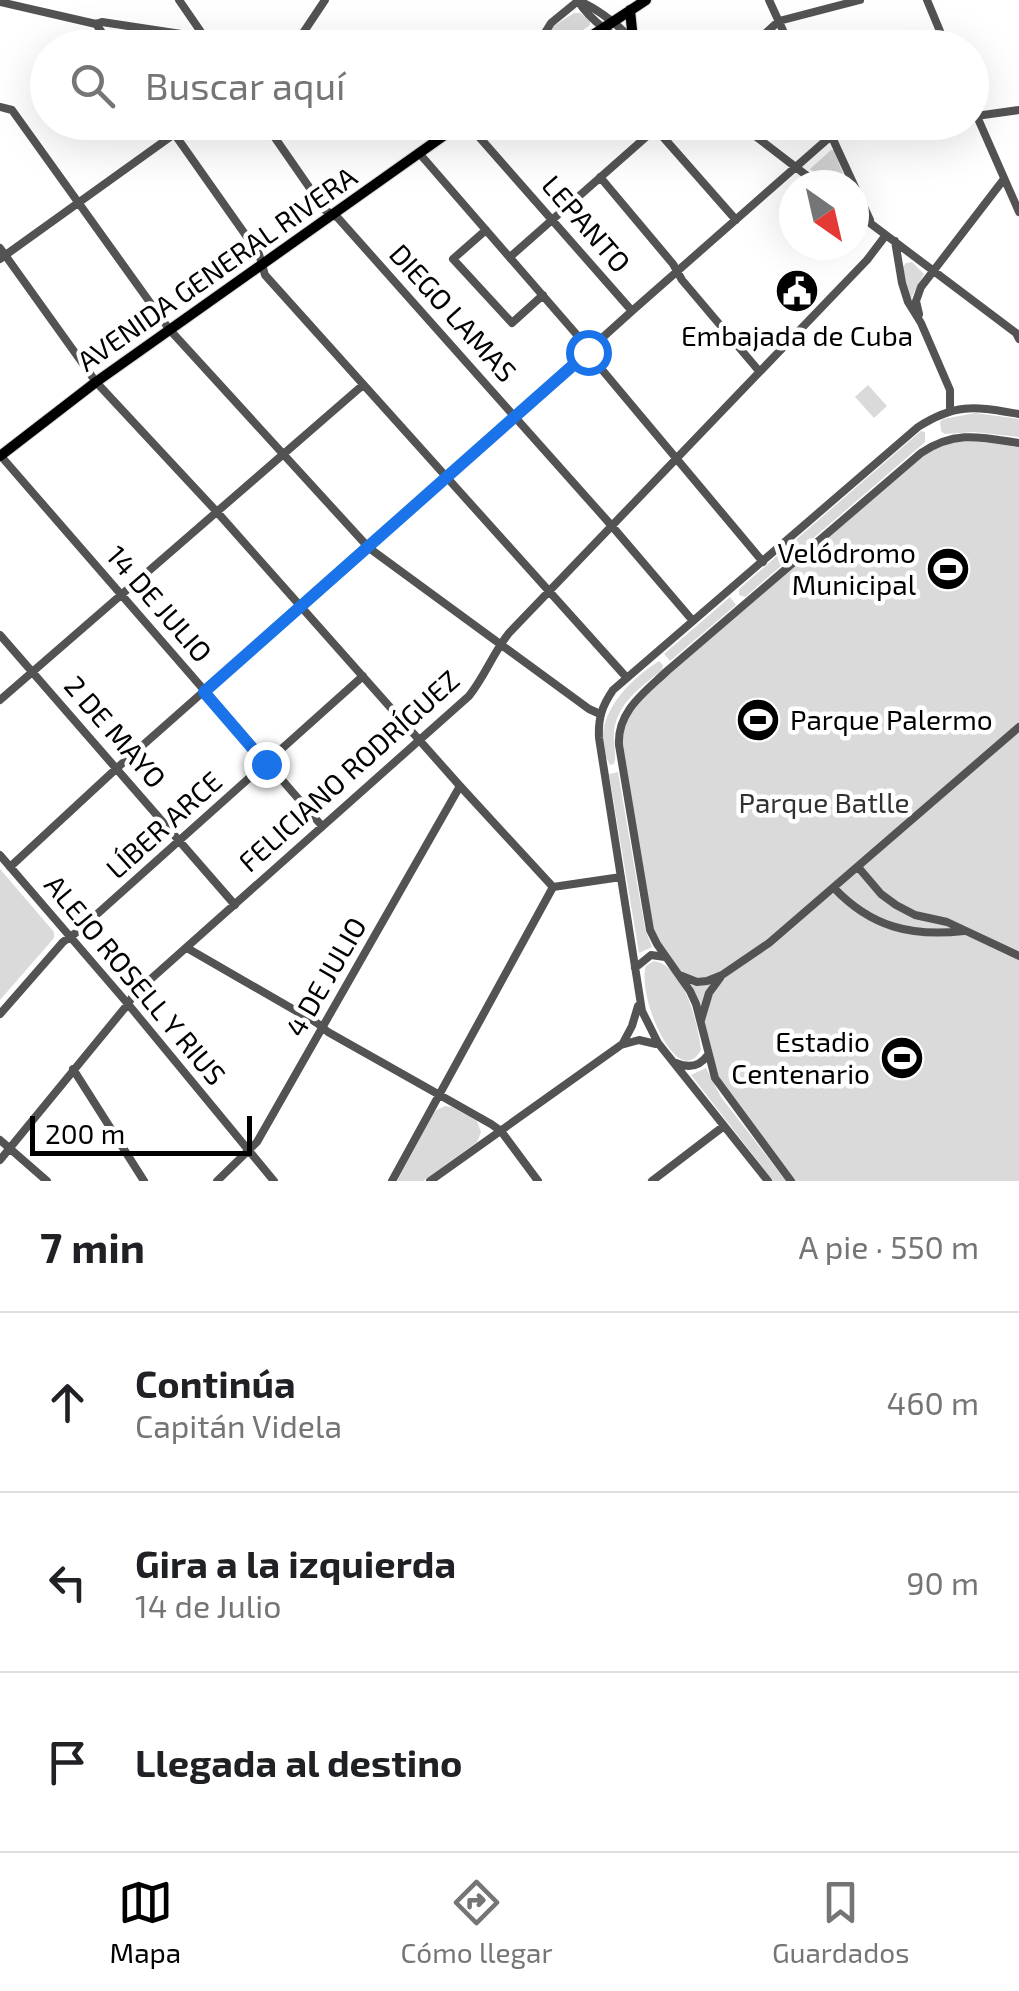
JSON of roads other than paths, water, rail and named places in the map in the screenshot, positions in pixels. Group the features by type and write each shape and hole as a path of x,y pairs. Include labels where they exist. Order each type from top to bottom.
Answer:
{"main road":[{"path":"600,30 646,0"},
{"path":"630,10 633,30"},
{"name":"AVENIDA GENERAL RIVERA","path":"0,456 262,262 438,140"}],"street":[{"path":"34,9 46,0"},
{"path":"179,0 200,30"},
{"path":"305,30 326,0"},
{"path":"546,30 577,0 615,30"},
{"path":"769,0 783,30"},
{"path":"770,30 779,22 860,0"},
{"path":"927,0 940,30"},
{"path":"0,2 96,24 154,30"},
{"path":"96,24 100,30"},
{"path":"0,107 12,110 30,135"},
{"path":"989,114 1019,110"},
{"path":"34,140 169,330 369,548 600,714"},
{"path":"166,140 2,254 96,382 553,887"},
{"path":"178,140 259,254 266,275 627,678"},
{"name":"DIEGO LAMAS","path":"276,140 325,210 333,214 515,417 692,621"},
{"name":"LEPANTO","path":"481,140 632,311"},
{"path":"510,257 643,140"},
{"path":"670,140 736,220"},
{"path":"760,140 799,170"},
{"path":"10,866 826,140"},
{"path":"833,140 872,224"},
{"path":"985,140 1019,212"},
{"path":"419,153 584,343 762,562"},
{"path":"600,177 759,370"},
{"path":"950,410 950,390 921,323 916,294 1004,179"},
{"path":"869,222 1018,335"},
{"path":"486,230 453,259 512,324 544,296"},
{"name":"FELICIANO RODRÍGUEZ","path":"0,1160 134,994 477,686 500,645 548,592 868,260 886,235"},
{"path":"895,242 904,293 921,323"},
{"path":"0,700 364,385"},
{"path":"768,1181 660,1046 639,1002 599,738 600,714 613,690 909,434 950,410 985,408 1019,414"},
{"path":"930,420 936,443"},
{"path":"791,1181 711,1070 701,1020 690,991 650,930 622,764 620,724 634,702 667,671 921,453 954,438 974,436 1019,443"},
{"name":"14 DE JULIO","path":"0,456 322,826"},
{"path":"734,587 734,596 747,603"},
{"name":"2 DE MAYO","path":"0,635 235,905"},
{"path":"654,655 663,659 667,671"},
{"name":"LÍBER ARCE","path":"0,1014 63,942 363,676"},
{"path":"679,974 707,982 778,936 1019,727"},
{"path":"604,767 613,770 622,764"},
{"name":"4 DE JULIO","path":"218,1181 257,1142 460,786"},
{"name":"ALEJO ROSELL Y RIUS","path":"0,855 274,1181"},
{"path":"858,867 880,894 896,905 947,922 1019,956"},
{"path":"553,887 621,877"},
{"path":"392,1181 553,887"},
{"path":"834,888 855,908 879,922 941,934 964,932"},
{"path":"187,948 501,1131 538,1181"},
{"path":"635,968 650,955 668,958"},
{"path":"701,1020 710,993 722,975"},
{"path":"621,1046 639,1002"},
{"path":"430,1181 621,1046 639,1040 660,1046"},
{"path":"676,1064 694,1066 708,1056"},
{"path":"73,1069 144,1181"},
{"path":"652,1181 724,1126"},
{"path":"0,1140 47,1181"}],"place":[{"name":"Embajada de Cuba","path":"797,291"},
{"name":"Velódromo Municipal","path":"948,569"},
{"name":"Parque Palermo","path":"758,720"},
{"name":"Estadio Centenario","path":"902,1058"}],"park label":[{"name":"Parque Batlle","path":"824,803"}]}
